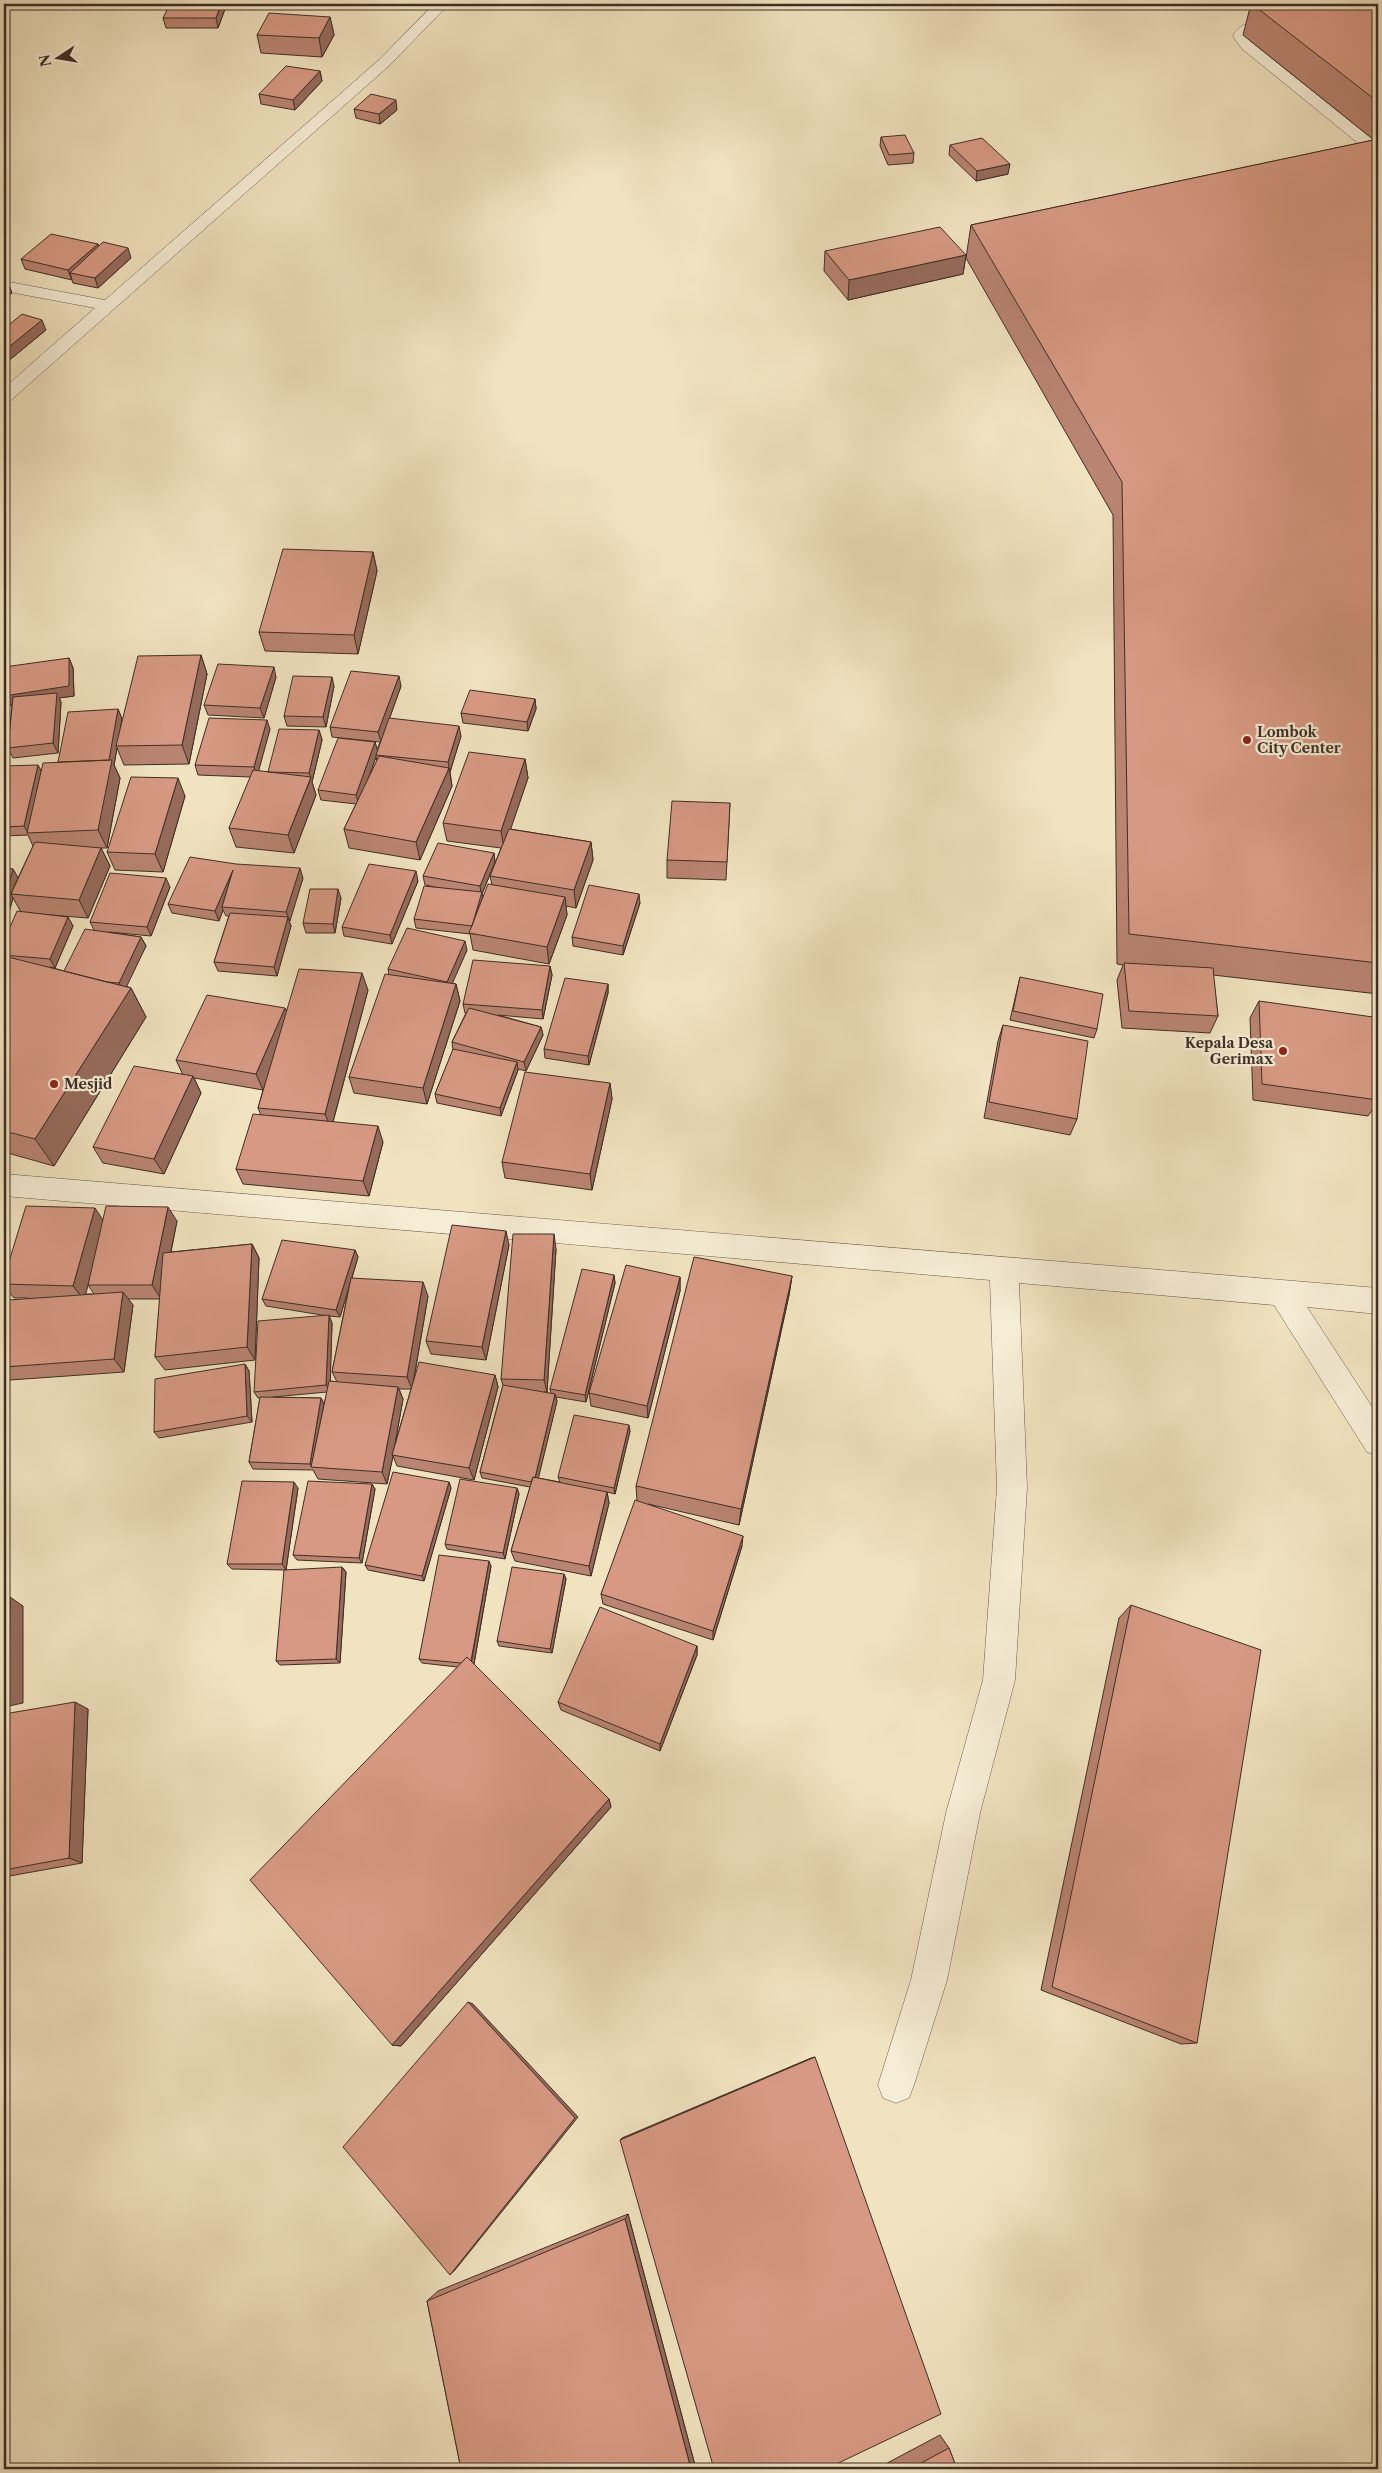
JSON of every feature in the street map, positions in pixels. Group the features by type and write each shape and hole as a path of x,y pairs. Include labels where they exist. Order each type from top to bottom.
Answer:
{"street":[{"path":"4,397 106,304 385,62 442,4"},
{"path":"1290,16 1254,26 1241,33 1240,36 1246,45 1367,142 1368,150 1366,156 1352,163 1333,168"},
{"path":"4,286 106,304"},
{"path":"4,1185 1378,1301"},
{"path":"896,2085 929,1980 963,1813 999,1680 1012,1488 1004,1269"},
{"path":"1281,1292 1378,1442"}],"building":[{"path":"170,4 221,4 216,18 163,18"},
{"path":"1252,4 1378,4 1378,102"},
{"path":"269,13 330,17 319,38 257,35"},
{"path":"286,66 320,71 293,100 259,94"},
{"path":"371,94 396,100 379,114 354,109"},
{"path":"905,135 914,153 889,155 881,137"},
{"path":"982,138 1010,164 977,171 950,145"},
{"name":"Lombok City Center","path":"1378,139 1378,963 1129,934 1122,482 971,225"},
{"path":"940,227 966,255 849,280 825,251"},
{"path":"51,234 98,244 68,270 21,259"},
{"path":"103,242 128,248 95,278 70,273"},
{"path":"22,314 42,320 4,351 4,329"},
{"path":"283,549 373,552 354,635 259,632"},
{"path":"201,655 182,745 116,746 138,656"},
{"path":"69,658 69,686 4,696 4,667"},
{"path":"218,664 274,667 260,708 204,705"},
{"path":"351,671 399,676 378,732 330,727"},
{"path":"293,676 332,677 323,717 284,716"},
{"path":"470,690 535,699 527,722 461,713"},
{"path":"57,693 53,743 8,748 13,697"},
{"path":"118,709 109,760 58,762 68,712"},
{"path":"209,718 267,720 254,767 195,765"},
{"path":"389,718 459,726 448,762 376,755"},
{"path":"279,729 319,730 309,773 268,772"},
{"path":"338,738 375,742 356,795 318,790"},
{"path":"469,752 525,759 501,831 443,823"},
{"path":"379,756 449,768 416,842 344,829"},
{"path":"112,760 98,830 27,833 43,763"},
{"path":"38,765 24,826 4,827 4,766"},
{"path":"253,770 311,777 288,835 229,828"},
{"path":"131,777 178,778 155,854 107,852"},
{"path":"672,801 730,803 727,862 667,860"},
{"path":"509,829 591,842 574,890 490,876"},
{"path":"35,842 101,848 79,900 11,894"},
{"path":"438,843 494,853 480,886 423,876"},
{"path":"190,857 236,864 300,868 286,912 222,907 233,870 215,911 168,904"},
{"path":"369,864 416,871 390,935 342,927"},
{"path":"4,869 13,869 4,901"},
{"path":"110,873 166,878 147,927 90,922"},
{"path":"488,884 565,897 547,947 469,933"},
{"path":"589,885 639,894 623,946 572,937"},
{"path":"424,886 482,892 472,926 414,919"},
{"path":"310,889 338,889 333,924 303,923"},
{"path":"17,911 68,917 50,959 4,955 4,941"},
{"path":"230,913 288,917 274,967 214,962"},
{"path":"407,928 465,941 447,982 388,969"},
{"path":"85,929 141,937 119,983 107,982 64,971"},
{"name":"Mesjid","path":"4,956 131,988 35,1139 4,1131"},
{"path":"473,960 550,966 542,1010 463,1004"},
{"path":"1124,963 1213,968 1218,1016 1129,1011"},
{"path":"299,969 362,973 325,1114 258,1108"},
{"path":"385,974 456,984 423,1088 349,1077"},
{"path":"1020,977 1103,994 1097,1029 1013,1011"},
{"path":"565,978 608,984 588,1056 544,1049"},
{"path":"207,995 285,1008 256,1074 176,1060"},
{"path":"1259,1001 1373,1017 1378,1100 1262,1084"},
{"path":"469,1008 541,1027 524,1062 452,1042"},
{"path":"1003,1025 1088,1041 1077,1119 989,1102"},
{"path":"453,1049 517,1062 500,1108 435,1094"},
{"path":"134,1066 193,1076 154,1159 93,1147"},
{"path":"525,1072 610,1083 590,1174 502,1162"},
{"path":"253,1114 378,1126 363,1181 236,1169"},
{"path":"26,1206 95,1208 73,1286 4,1284 4,1278"},
{"path":"106,1206 168,1207 152,1285 88,1285"},
{"path":"452,1225 506,1231 482,1347 426,1341"},
{"path":"513,1234 554,1234 544,1380 501,1379"},
{"path":"282,1240 355,1250 336,1310 262,1299"},
{"path":"252,1244 247,1347 155,1357 163,1253"},
{"path":"694,1257 792,1276 741,1509 636,1486"},
{"path":"626,1265 680,1277 647,1406 589,1393"},
{"path":"582,1269 614,1275 585,1395 550,1389"},
{"path":"351,1278 423,1282 407,1377 332,1372"},
{"path":"123,1292 114,1359 4,1367 4,1331 9,1300"},
{"path":"329,1315 326,1385 254,1392 258,1321"},
{"path":"419,1362 495,1375 469,1468 392,1455"},
{"path":"245,1364 247,1416 154,1432 155,1379"},
{"path":"329,1381 398,1387 382,1472 311,1467"},
{"path":"503,1385 555,1394 535,1478 533,1477 531,1482 480,1472"},
{"path":"260,1397 321,1398 310,1464 249,1462"},
{"path":"574,1415 629,1425 614,1488 558,1477"},
{"path":"393,1472 449,1482 422,1576 365,1565"},
{"path":"533,1477 607,1492 589,1566 511,1551"},
{"path":"460,1479 517,1488 503,1553 445,1544"},
{"path":"242,1481 294,1482 282,1564 227,1564"},
{"path":"308,1481 372,1484 359,1558 293,1555"},
{"path":"635,1500 743,1536 713,1631 601,1594"},
{"path":"439,1555 489,1561 471,1661 467,1657 461,1663 419,1659"},
{"path":"342,1567 336,1659 276,1661 284,1570"},
{"path":"512,1567 564,1574 550,1649 497,1641"},
{"path":"10,1597 9,1695 4,1696 4,1598"},
{"path":"1131,1605 1261,1650 1197,2043 1052,1987"},
{"path":"600,1607 697,1646 660,1744 558,1702"},
{"path":"467,1657 609,1799 392,2045 250,1880"},
{"path":"75,1702 69,1858 4,1870 4,1714"},
{"path":"468,2002 575,2118 450,2275 343,2147"},
{"path":"815,2057 941,2414 826,2469 714,2469 620,2140"},
{"path":"625,2219 691,2469 461,2469 427,2301"},
{"path":"949,2448 957,2469 910,2469"}],"place":[{"name":"Lombok City Center","path":"1247,740"},
{"name":"Kepala Desa Gerimax","path":"1283,1051"},
{"name":"Mesjid","path":"54,1084"}]}
